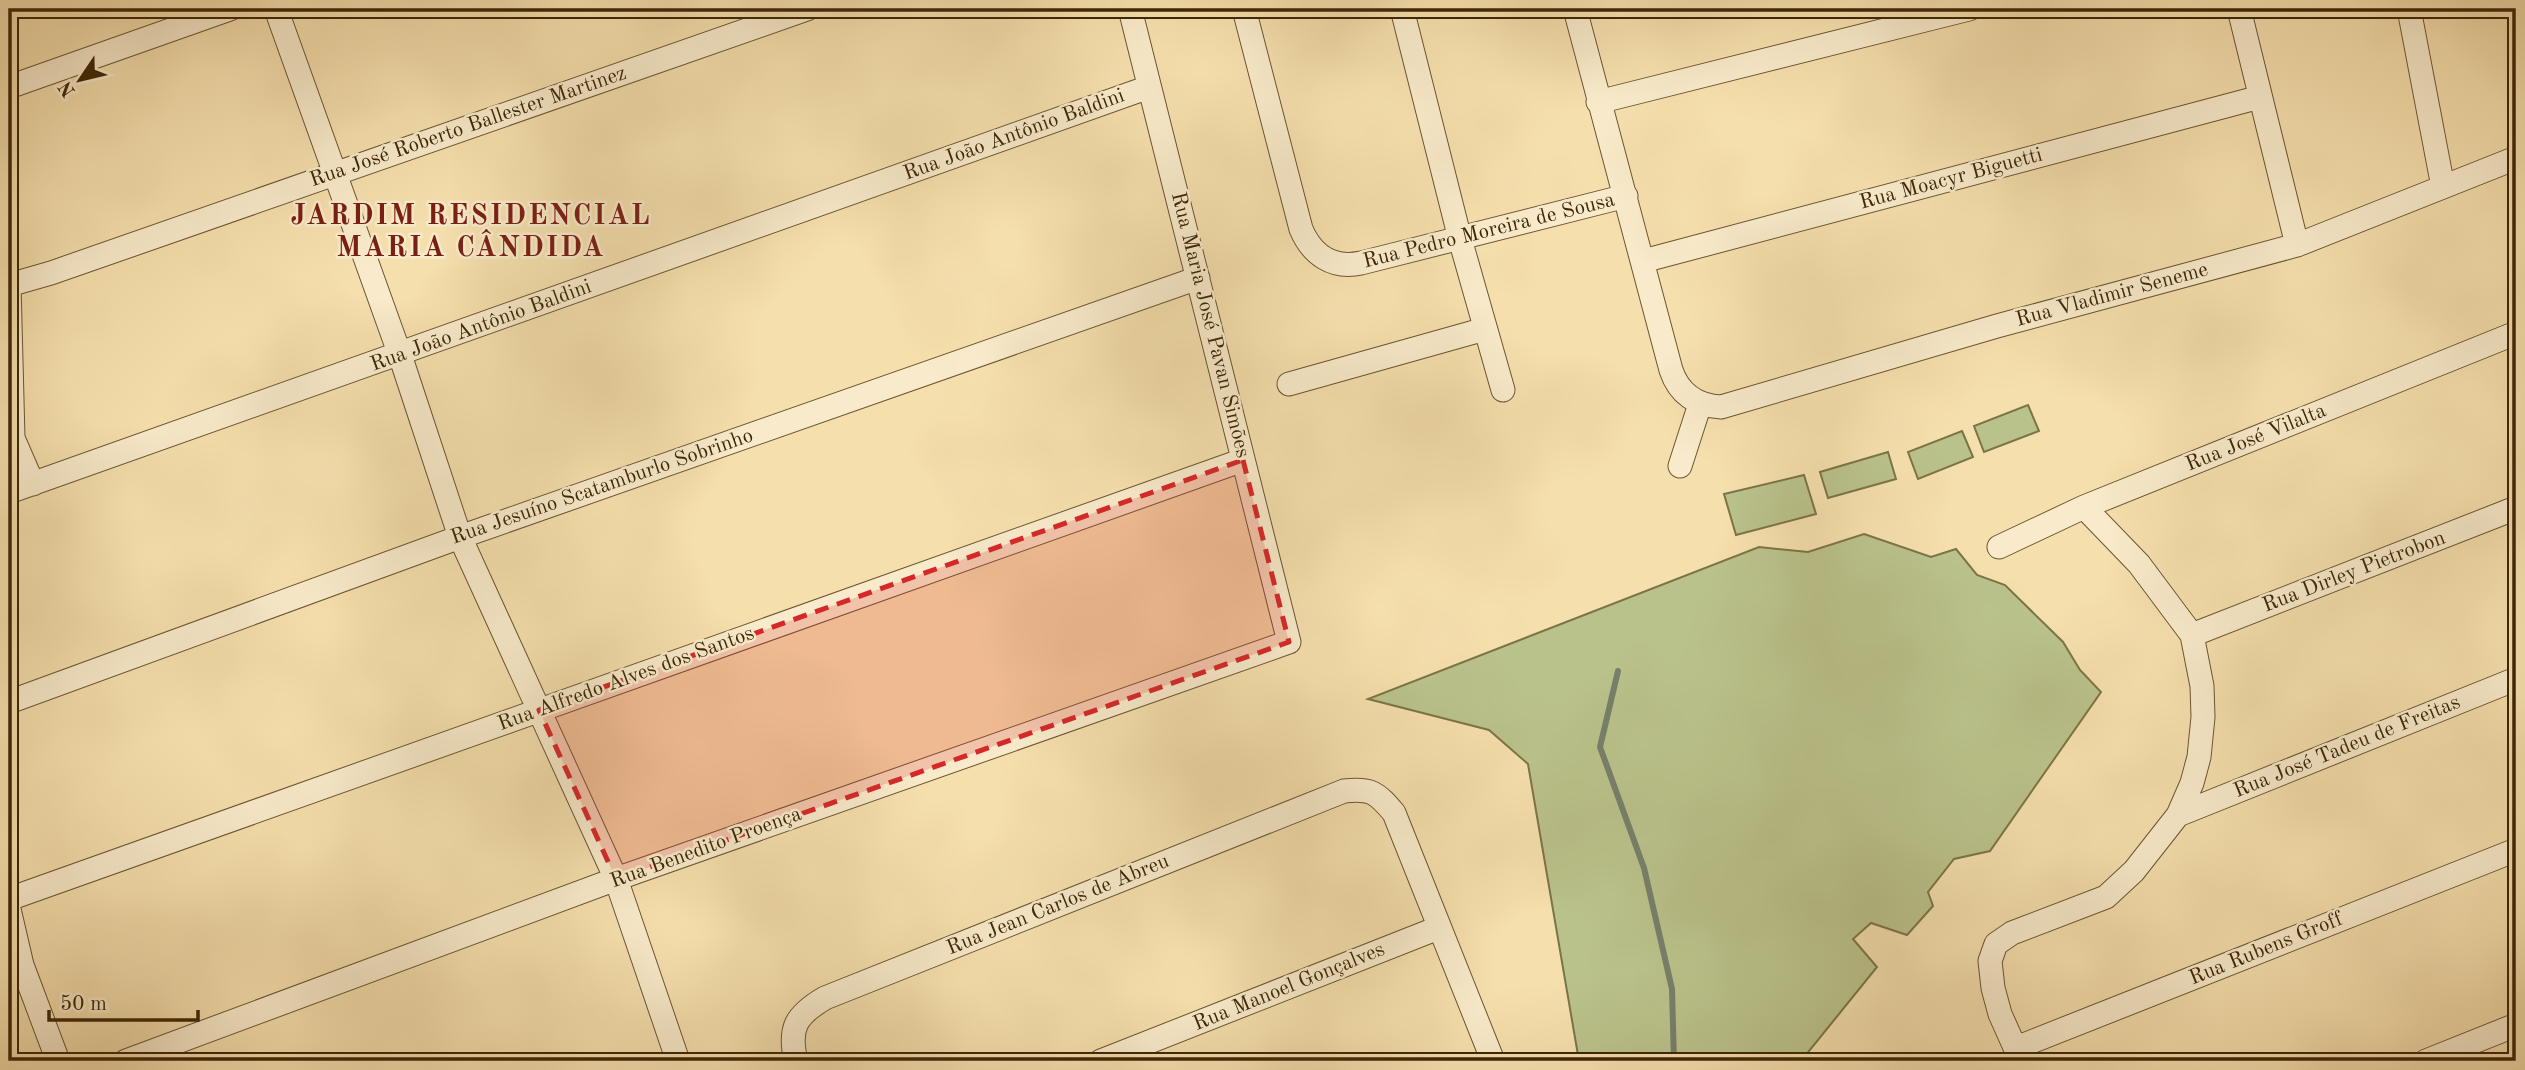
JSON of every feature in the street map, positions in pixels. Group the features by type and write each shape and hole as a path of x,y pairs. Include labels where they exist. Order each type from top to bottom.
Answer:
{"street":[{"path":"9,87 230,9"},
{"path":"276,9 400,355 460,537 616,879 678,1061"},
{"name":"Rua José Roberto Ballester Martinez","path":"9,284 51,273 807,9"},
{"name":"Rua Maria José Pavan Simões","path":"1130,9 1289,642"},
{"name":"Rua Pedro Moreira de Sousa","path":"1244,9 1301,229 1314,251 1328,261 1353,265 1626,197"},
{"path":"1402,9 1460,239 1503,390"},
{"path":"1575,9 1673,378 1683,392 1700,404 1679,466"},
{"path":"1598,103 1969,9"},
{"path":"2239,9 2297,245"},
{"path":"2409,9 2443,187"},
{"name":"Rua João Antônio Baldini","path":"9,492 1149,87"},
{"name":"Rua Moacyr Biguetti","path":"1643,261 2260,97"},
{"name":"Rua Vladimir Seneme","path":"1700,404 1721,407 1997,326 2297,245 2516,158"},
{"name":"Rua Jesuíno Scatamburlo Sobrinho","path":"9,702 460,537 1198,278"},
{"path":"9,284 13,438 33,484"},
{"path":"1289,384 1485,329"},
{"name":"Rua José Vilalta","path":"1999,547 2084,507 2516,333"},
{"name":"Rua Alfredo Alves dos Santos","path":"9,900 1243,460"},
{"path":"2019,1054 2000,1014 1993,988 1990,961 1996,944 2012,933 2106,897 2134,871 2178,815 2200,757 2202,686 2192,635 2139,564 2084,507"},
{"name":"Rua Dirley Pietrobon","path":"2192,635 2516,508"},
{"name":"Rua Benedito Proença","path":"126,1061 616,879 1289,642"},
{"name":"Rua José Tadeu de Freitas","path":"2178,815 2516,679"},
{"name":"Rua Jean Carlos de Abreu","path":"796,1061 791,1042 797,1021 810,1007 825,998 1344,790 1365,788 1380,797 1394,813 1438,928"},
{"name":"Rua Rubens Groff","path":"2019,1054 2516,850"},
{"path":"9,909 22,965 58,1061"},
{"path":"1438,928 1493,1061"},
{"name":"Rua Manoel Gonçalves","path":"1101,1061 1438,928"},
{"path":"2426,1061 2516,1026"}],"highlighted area":[{"path":"1243,460 1289,642 616,879 539,710"}],"green space":[{"path":"2028,405 2039,431 1984,452 1974,426"},
{"path":"1962,431 1973,457 1918,479 1908,452"},
{"path":"1888,452 1896,479 1828,498 1820,472"},
{"path":"1804,475 1816,514 1736,535 1724,494"},
{"path":"1864,534 1931,557 1956,549 1977,575 2005,585 2063,642 2080,670 2101,692 1990,851 1954,859 1928,892 1933,906 1907,935 1871,923 1853,939 1877,967 1801,1061 1579,1061 1528,764 1489,730 1368,699 1759,547 1808,552"}],"waterway":[{"path":"1618,671 1600,747 1644,868 1672,989 1674,1061"}],"district":[{"name":"JARDIM RESIDENCIAL MARIA CÂNDIDA","path":"471,233"}]}
